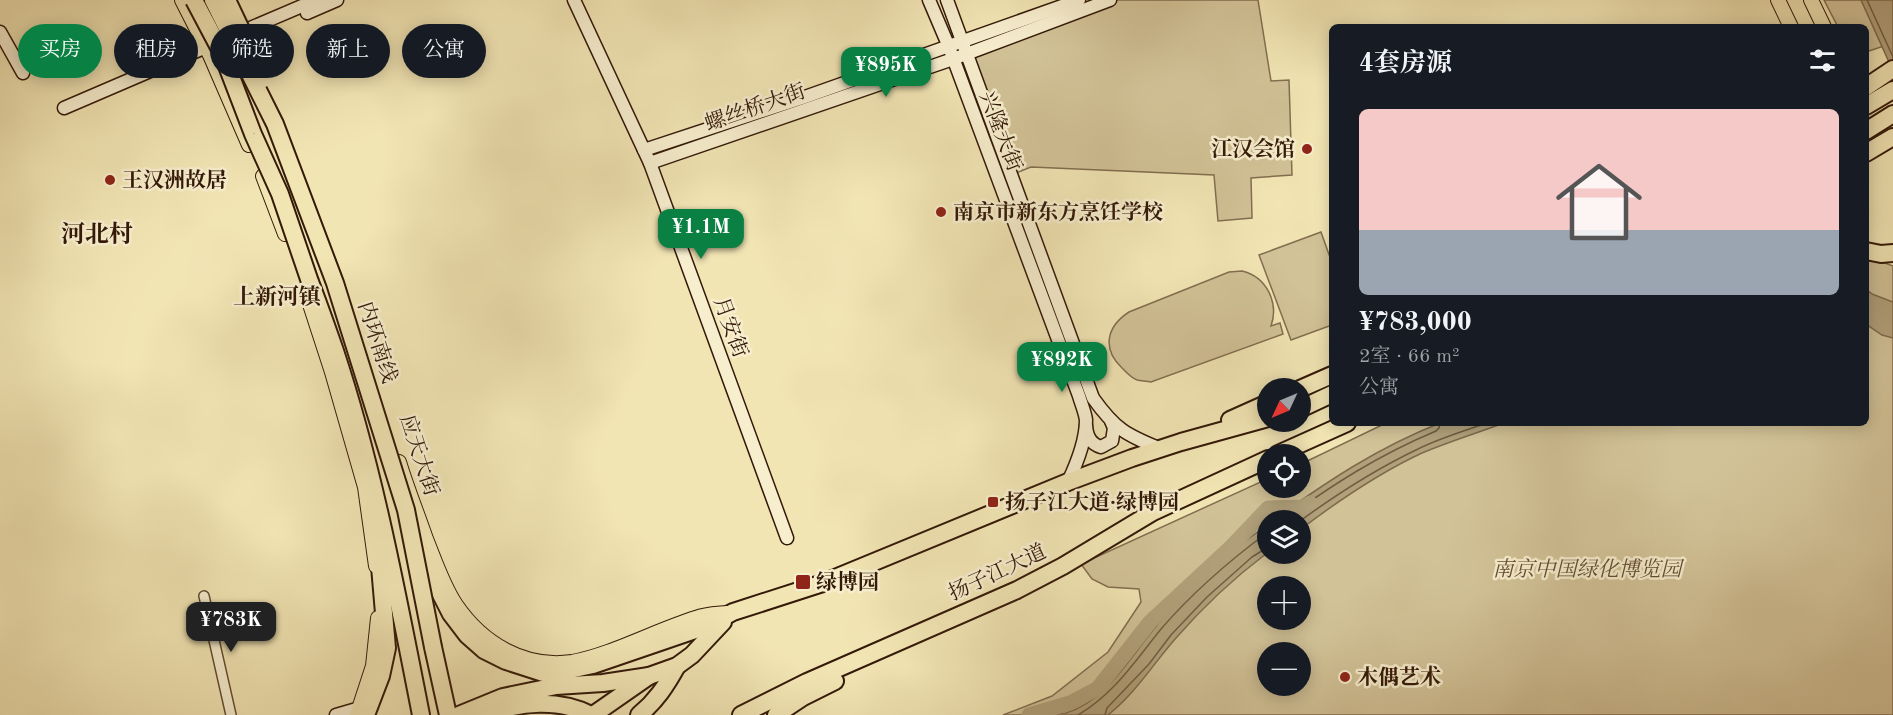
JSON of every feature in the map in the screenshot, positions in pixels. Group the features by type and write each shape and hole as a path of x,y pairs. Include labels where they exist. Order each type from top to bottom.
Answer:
{"highway":[{"path":"184,0 253,134"},
{"name":"内环南线","path":"194,0 222,53 253,134 280,194 336,352 373,489 421,715"},
{"name":"内环南线","path":"213,0 274,124 335,283 406,510 448,715"},
{"path":"226,0 255,59 274,124"},
{"path":"1869,101 1882,81"},
{"path":"1869,129 1893,114"},
{"path":"1869,151 1893,137"},
{"path":"1869,252 1893,253"},
{"path":"1311,384 1329,376"},
{"path":"1311,404 1329,395"},
{"path":"406,510 430,573 451,614 467,635 484,650 525,668 543,673 561,672 579,669 707,626 733,612 823,583 1068,482 1180,442 1257,408"},
{"path":"1180,442 1257,421"},
{"path":"1300,444 1340,426"},
{"name":"扬子江大道","path":"741,715 807,682 1017,590 1063,566 1154,512 1257,464"},
{"path":"362,713 381,676 387,648 373,489"},
{"path":"459,715 503,697 556,686 603,683 649,676 677,666 692,655 733,612"},
{"path":"776,715 803,697 836,680 879,650"},
{"path":"639,715 666,687 677,666"},
{"path":"488,715 531,703 571,708 592,715 649,676"}],"main road":[{"path":"184,0 269,189 332,372 365,487 376,572 379,627 362,713"},
{"name":"应天大街","path":"220,0 233,24"},
{"path":"1778,0 1790,24"},
{"path":"1811,0 1823,24"},
{"name":"应天大街","path":"258,78 309,192 331,252 401,467 435,562 455,603 471,625 489,641 525,659 545,663 572,662 606,652 699,617 733,612"}],"street":[{"path":"267,24 316,0"},
{"path":"274,24 337,0"},
{"name":"月安街","path":"574,0 650,163 787,538"},
{"name":"兴隆大街","path":"929,0 1047,306 1086,419 1077,464 1068,482"},
{"name":"兴隆大街","path":"947,0 1093,398 1119,429 1161,449"},
{"name":"螺丝桥大街","path":"965,48 1079,0"},
{"name":"螺丝桥大街","path":"650,163 965,48 1110,0"},
{"path":"0,32 18,64"},
{"path":"64,108 210,50"},
{"name":"螺丝桥大街","path":"644,150 951,53"},
{"path":"1086,419 1089,440 1101,447 1112,441 1114,428 1110,420"},
{"path":"204,596 231,715"},
{"path":"336,715 362,713"}],"green space":[{"path":"1110,0 1258,0 1271,81 1289,80 1292,175 1251,178 1252,218 1218,221 1214,175 1031,167 1011,175 967,54"},
{"path":"1824,0 1893,0 1893,43 1869,51 1869,24 1836,24"},
{"path":"1321,232 1329,255 1329,326 1291,340 1259,255"},
{"name":"南京中国绿化博览园","path":"1869,257 1893,266 1893,715 1003,715 1052,696 1108,652 1141,602 1139,589 1108,587 1092,579 1081,564 1257,484 1257,498 1311,498 1311,459 1380,426 1869,426"},
{"path":"1242,271 1258,279 1269,292 1273,309 1271,326 1280,323 1283,334 1151,382 1133,378 1116,361 1111,353 1109,338 1115,324 1129,312 1229,272"}],"water":[{"path":"1861,0 1893,0 1893,71"},
{"path":"1869,292 1893,302 1893,338 1882,335 1869,326"},
{"path":"1433,426 1496,426 1422,453 1390,469 1311,522 1311,510 1287,510 1304,498 1311,498 1313,492 1395,443"},
{"path":"1257,533 1257,561 1197,615 1135,688 1108,715 1025,715 1066,713 1094,698 1117,676 1158,624 1183,597"}],"waterway":[{"path":"1029,715 1070,703 1098,688 1150,622 1232,546 1268,508 1303,507 1310,503"}],"place":[{"name":"江汉会馆","path":"1307,149"},
{"name":"王汉洲故居","path":"110,180"},
{"name":"南京市新东方烹饪学校","path":"941,212"},
{"name":"扬子江大道·绿博园","path":"993,502"},
{"name":"绿博园","path":"803,582"},
{"name":"木偶艺术","path":"1345,677"}],"district":[{"name":"河北村","path":"97,234"},
{"name":"上新河镇","path":"277,296"}]}
